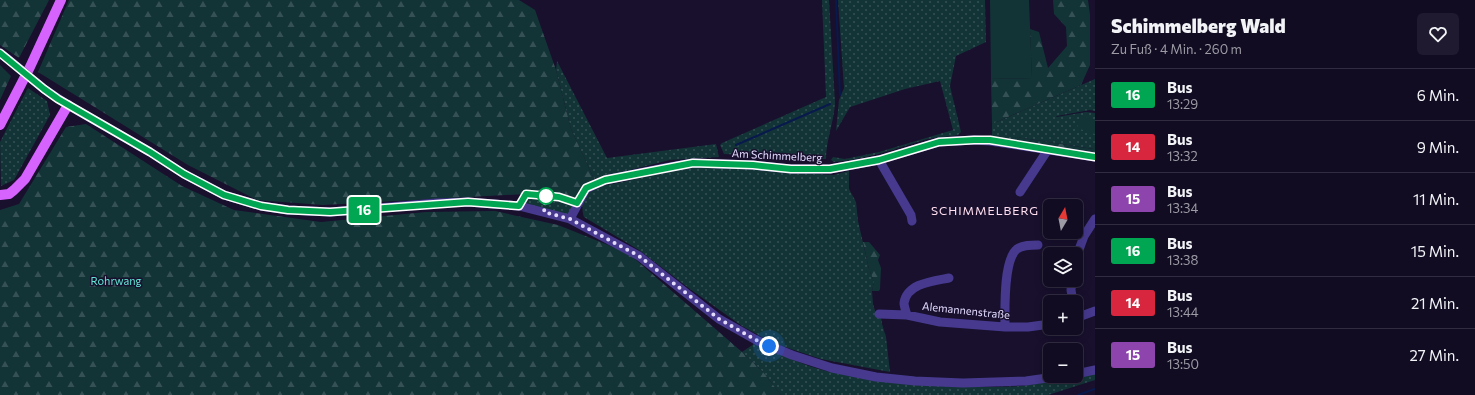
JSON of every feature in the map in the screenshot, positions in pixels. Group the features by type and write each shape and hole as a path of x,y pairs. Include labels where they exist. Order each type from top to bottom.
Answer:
{"main road":[{"path":"0,125 30,67 61,0"},
{"path":"0,196 9,194 24,179 68,105"}],"street":[{"path":"0,53 44,89 68,105 150,152 184,174 224,195 261,206 288,210 330,212 468,202 519,206 570,219 639,256 719,319 758,341 792,355 832,368 876,377 915,381 963,383 1018,381 1043,378"},
{"name":"Am Schimmelberg","path":"570,219 586,188 605,180 693,163 753,165 791,169 830,169 879,160 939,142 974,140 990,140 1048,151 1095,157"},
{"path":"1020,192 1048,151"},
{"path":"879,160 911,215 912,221"},
{"path":"1080,247 1084,236 1095,218"},
{"path":"1005,327 1006,282 1010,260 1013,253 1017,249 1023,246 1038,245"},
{"path":"907,315 904,303 909,292 916,287 949,278"},
{"path":"1083,315 1095,311"},
{"name":"Alemannenstraße","path":"879,314 907,315 940,322 1005,327 1028,327 1043,325"},
{"path":"1083,373 1095,370"}],"green space":[{"path":"0,0 49,0 19,58 0,45"},
{"path":"69,0 519,0 535,10 556,70 571,129 594,179 584,187 574,202 559,197 526,194 323,205 257,200 188,165 38,72"},
{"path":"822,0 829,0 835,103 827,145 826,159 724,154 720,145 722,143 826,97"},
{"path":"838,0 985,0 986,42 956,56 950,86 961,132 958,135 928,139 857,159 834,162 831,160 833,157 845,159 879,152 953,130 940,81 905,89 850,107 836,131 839,100 844,88"},
{"path":"990,0 1029,0 1032,78 991,79"},
{"path":"1053,0 1088,0 1090,15 1090,65 1081,85 992,124 991,79 1032,78 1030,29 1039,32 1048,68 1067,46 1066,27 1054,14"},
{"path":"557,61 607,158 716,144 719,157 670,160 594,179 571,129 556,70"},
{"path":"0,65 11,76 0,100"},
{"path":"1095,79 1095,111 1090,110 1056,117 1086,112 1095,113 1094,149 1016,137 1014,144 992,139 992,124"},
{"path":"28,88 47,101 50,115 14,180 1,186 0,142"},
{"path":"1080,115 1095,120 1095,134 1077,128"},
{"name":"Rohrwang","path":"86,124 182,186 234,210 321,222 426,212 495,211 558,225 628,253 742,352 763,372 781,395 0,395 0,210 19,204 66,127"},
{"path":"1016,137 1093,149 1095,145 1095,156 1014,144"},
{"path":"695,167 735,168 833,175 849,171 849,189 856,202 858,221 869,269 874,282 872,291 873,304 876,314 881,317 886,337 890,372 821,359 773,343 742,326 639,250 584,217 582,207 585,197 597,188"},
{"path":"526,194 559,197 574,202 568,216 520,204"},
{"path":"863,242 869,242 880,255 878,260 881,268 879,291 872,291 874,282 869,269"},
{"path":"754,344 809,366 826,371 878,380 956,387 1022,386 1043,383 1083,383 1083,376 1095,374 1095,380 1048,395 781,395 763,372 742,352"}],"waterway":[{"path":"836,0 840,95"},
{"path":"736,145 830,104"},
{"path":"1078,395 1095,389"}],"bus line":[{"name":"16","path":"0,53 58,99 150,152 184,174 224,195 261,206 288,210 330,212 436,203 468,202 519,206 526,194 559,197 577,203 586,188 605,180 693,163 753,165 812,170 830,169 879,160 939,142 990,140 1048,151 1095,157"}],"district":[{"name":"SCHIMMELBERG","path":"985,210"}],"route":[{"path":"546,196 544,212 570,219 639,256 719,319 769,346"}]}
